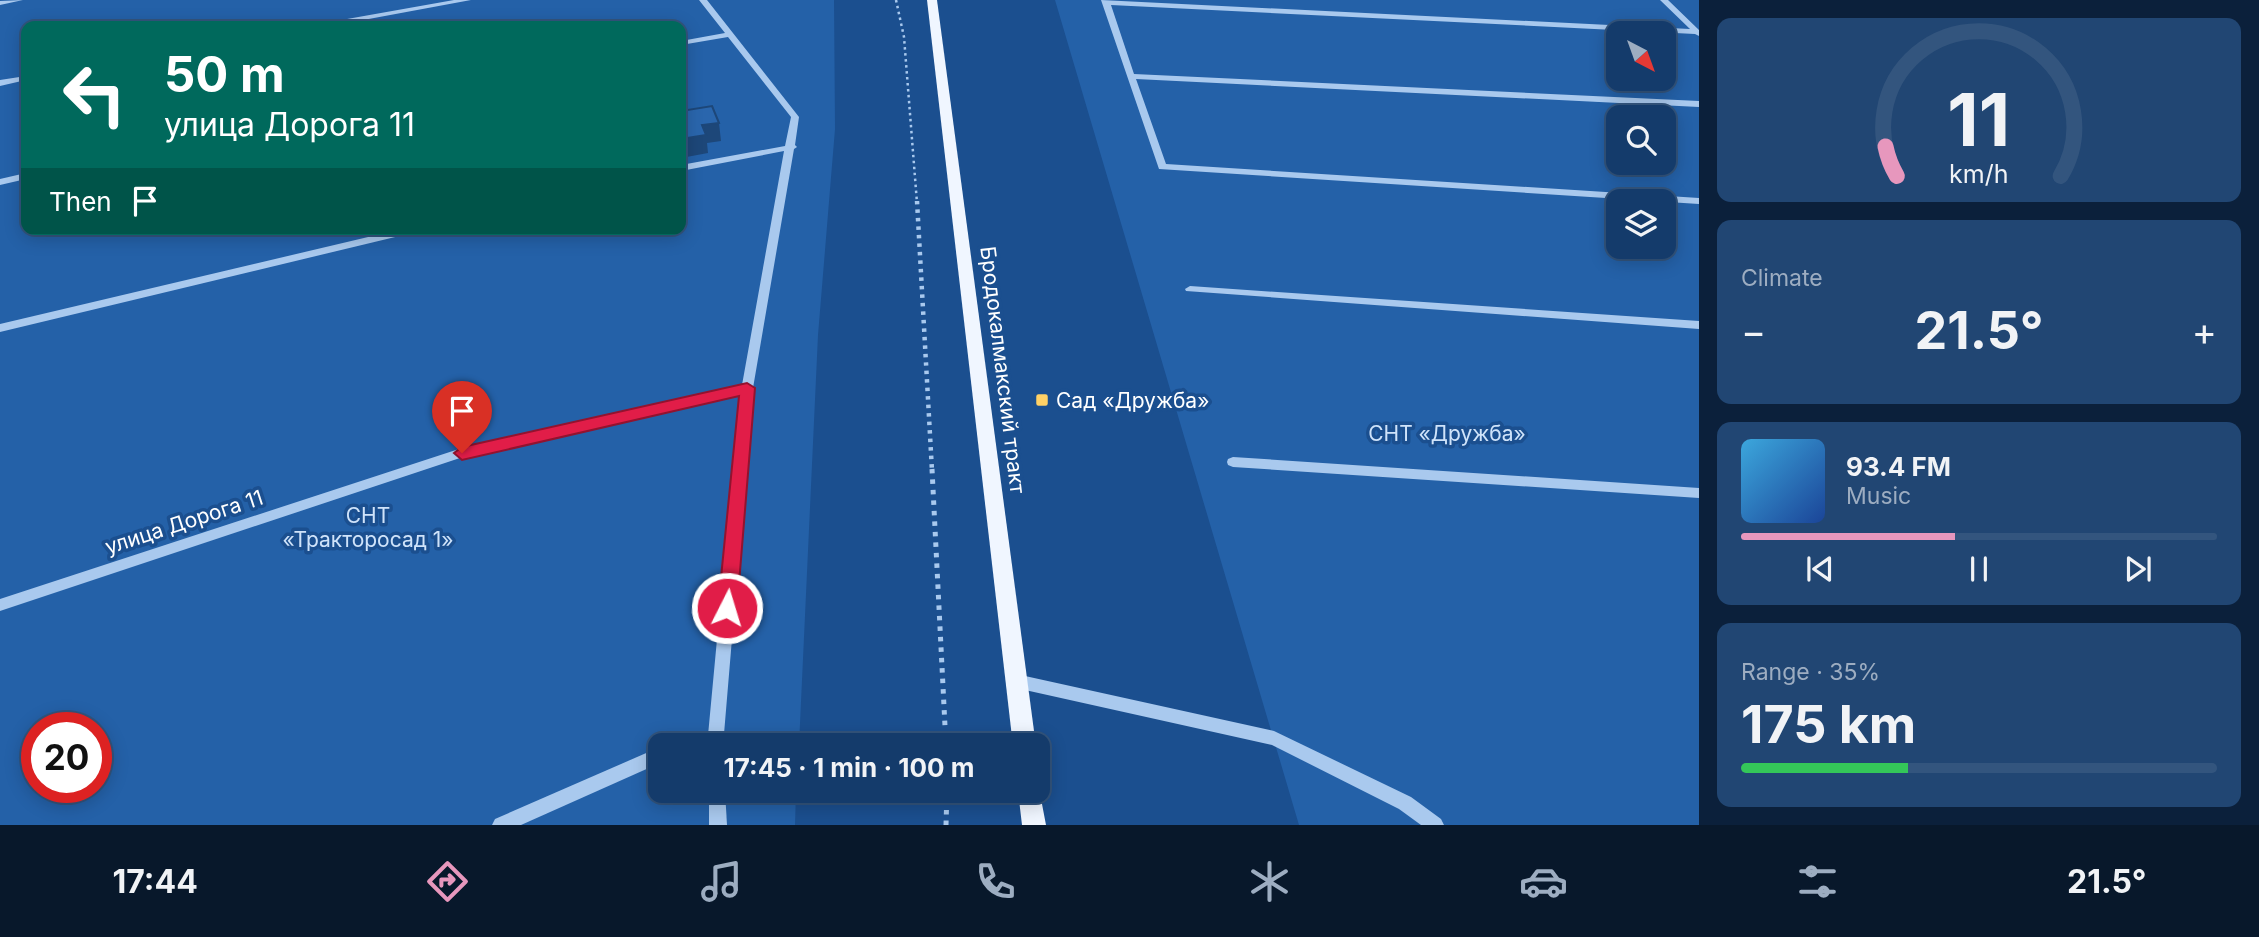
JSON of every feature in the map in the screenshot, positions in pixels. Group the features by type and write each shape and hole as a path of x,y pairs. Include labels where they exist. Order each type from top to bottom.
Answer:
{"main road":[{"name":"Бродокалмакский тракт","path":"932,0 1023,733"},
{"path":"1031,803 1034,825"}],"street":[{"path":"0,3 19,0"},
{"path":"347,21 467,0"},
{"path":"703,0 795,117 792,147 747,388 716,733"},
{"path":"1698,33 1105,1 1133,76 1162,167 1699,201"},
{"path":"686,42 729,34"},
{"path":"1133,76 1699,104"},
{"path":"0,82 21,79"},
{"path":"686,167 792,147"},
{"path":"0,181 21,177"},
{"path":"0,328 391,235"},
{"path":"1190,289 1699,325"},
{"name":"улица Дорога 11","path":"0,605 462,453 747,388"},
{"path":"1233,462 1699,493"},
{"path":"501,825 648,760"},
{"path":"717,803 718,825"}],"lane":[{"path":"1664,0 1698,33"},
{"path":"1016,681 1274,738 1405,803 1435,825"}],"path":[{"path":"896,0 904,37 923,287 945,733"},
{"path":"946,825 947,803"}],"green space":[{"name":"СНТ «Тракторосад 1»","path":"0,0 834,0 835,129 818,335 800,733 648,733 648,803 796,803 795,825 0,825"},
{"name":"СНТ «Дружба»","path":"1055,0 1699,0 1699,825 1299,825"}],"building":[{"path":"712,106 719,123 702,125 706,135 686,138 686,110"}],"place":[{"name":"Сад «Дружба»","path":"1042,400"}],"route":[{"path":"462,453 747,388 727,608"}]}
